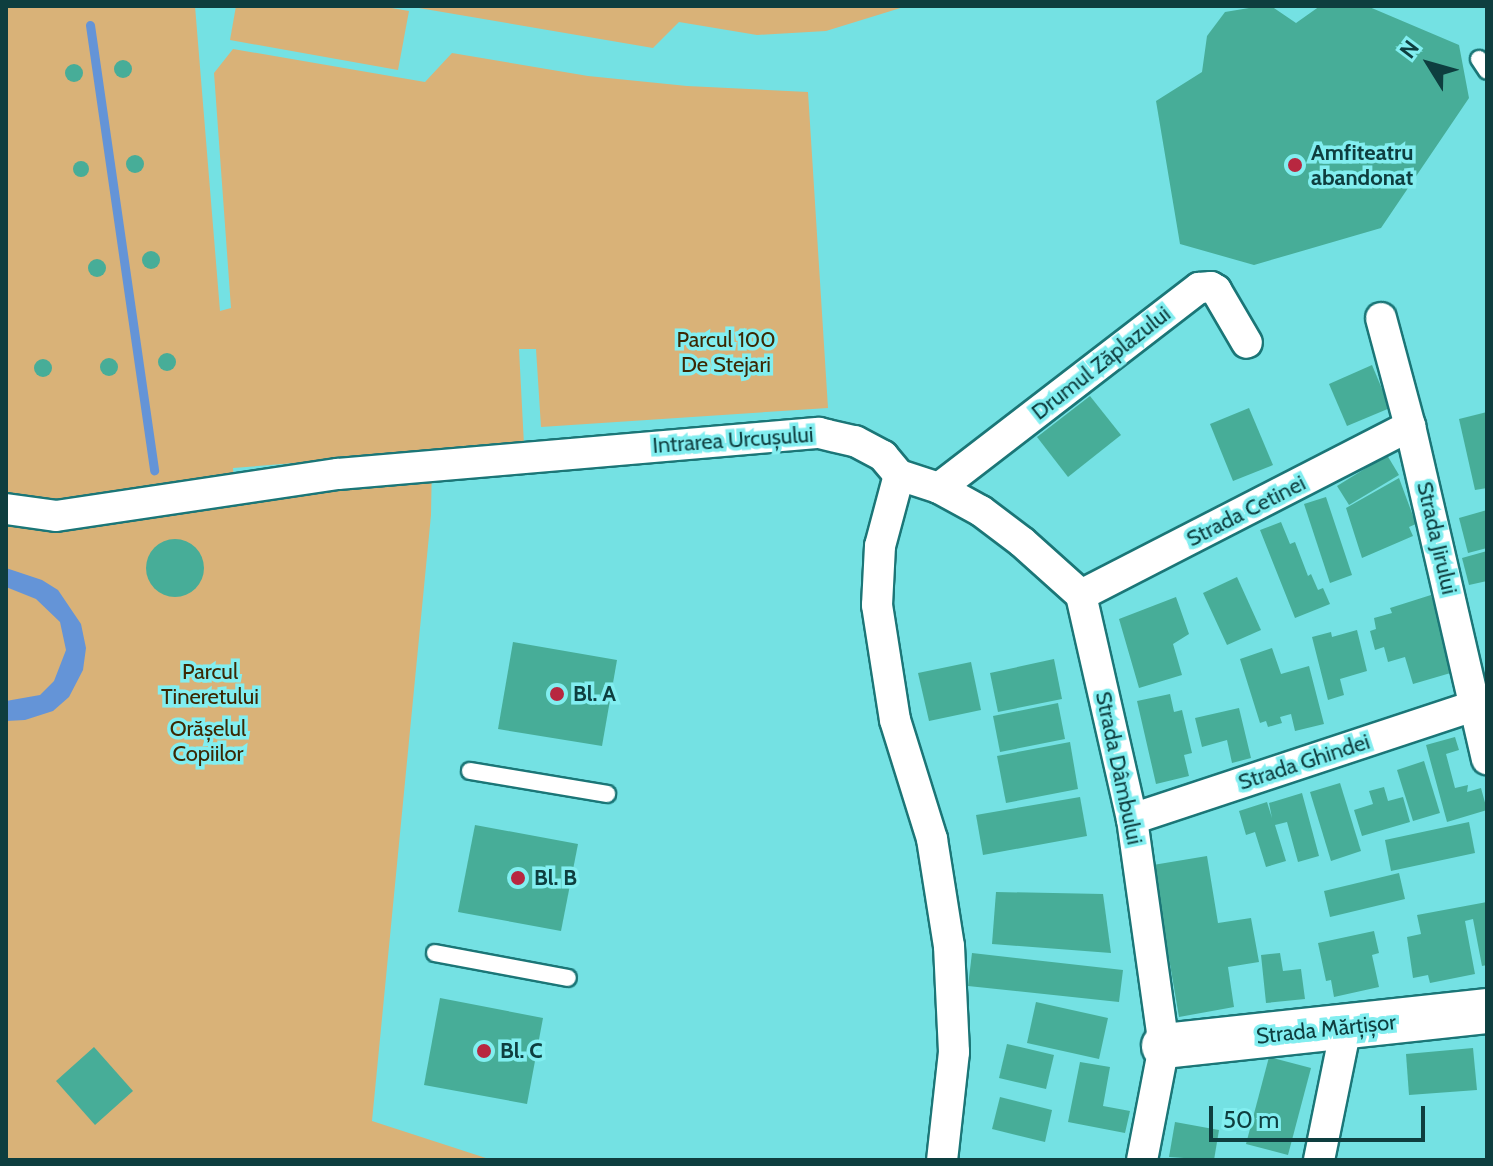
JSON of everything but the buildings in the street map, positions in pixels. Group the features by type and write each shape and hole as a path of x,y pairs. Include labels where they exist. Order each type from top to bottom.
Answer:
{"street":[{"name":"Drumul Zăplazului","path":"939,488 1199,288 1216,290 1247,343"},
{"name":"Strada Jirului","path":"1381,318 1410,426 1487,759"},
{"name":"Strada Cetinei","path":"1081,595 1410,426"},
{"name":"Intrarea Urcușului","path":"6,509 56,516 338,474 819,433 855,441 883,456 899,475"},
{"path":"942,1160 954,1052 949,946 932,839 895,720 877,605 880,546 899,475 939,488 981,511 1081,595"},
{"name":"Strada Dâmbului","path":"1081,595 1132,819 1164,1046 1142,1160"},
{"name":"Strada Ghindei","path":"1132,819 1476,705"},
{"name":"Strada Mărțișor","path":"1164,1046 1487,1011"},
{"path":"1319,1160 1346,1027"}],"lane":[{"path":"470,771 607,794"},
{"path":"435,953 568,978"}],"green space":[{"name":"Parcul Tineretului","path":"6,6 195,6 220,311 231,308 214,73 233,49 425,82 452,53 588,76 687,86 808,92 828,408 541,427 536,349 519,349 524,445 233,468 234,480 432,460 431,515 372,1121 492,1160 6,1160"},
{"path":"236,6 380,6 409,11 398,70 230,40"},
{"path":"407,6 907,6 826,31 757,35 679,22 653,48"}],"water":[{"path":"6,568 42,580 58,590 81,624 86,648 83,670 69,697 53,711 25,720 6,721 6,701 40,695 54,681 66,650 60,622 36,599 6,587"}],"waterway":[{"path":"90,25 154,470"}],"place":[{"name":"Amfiteatru abandonat","path":"1295,165"},
{"name":"Bl. A","path":"557,694"},
{"name":"Bl. B","path":"518,878"},
{"name":"Bl. C","path":"484,1051"}],"park label":[{"name":"Parcul 100 De Stejari","path":"726,352"},
{"name":"Orășelul Copiilor","path":"208,740"}]}
